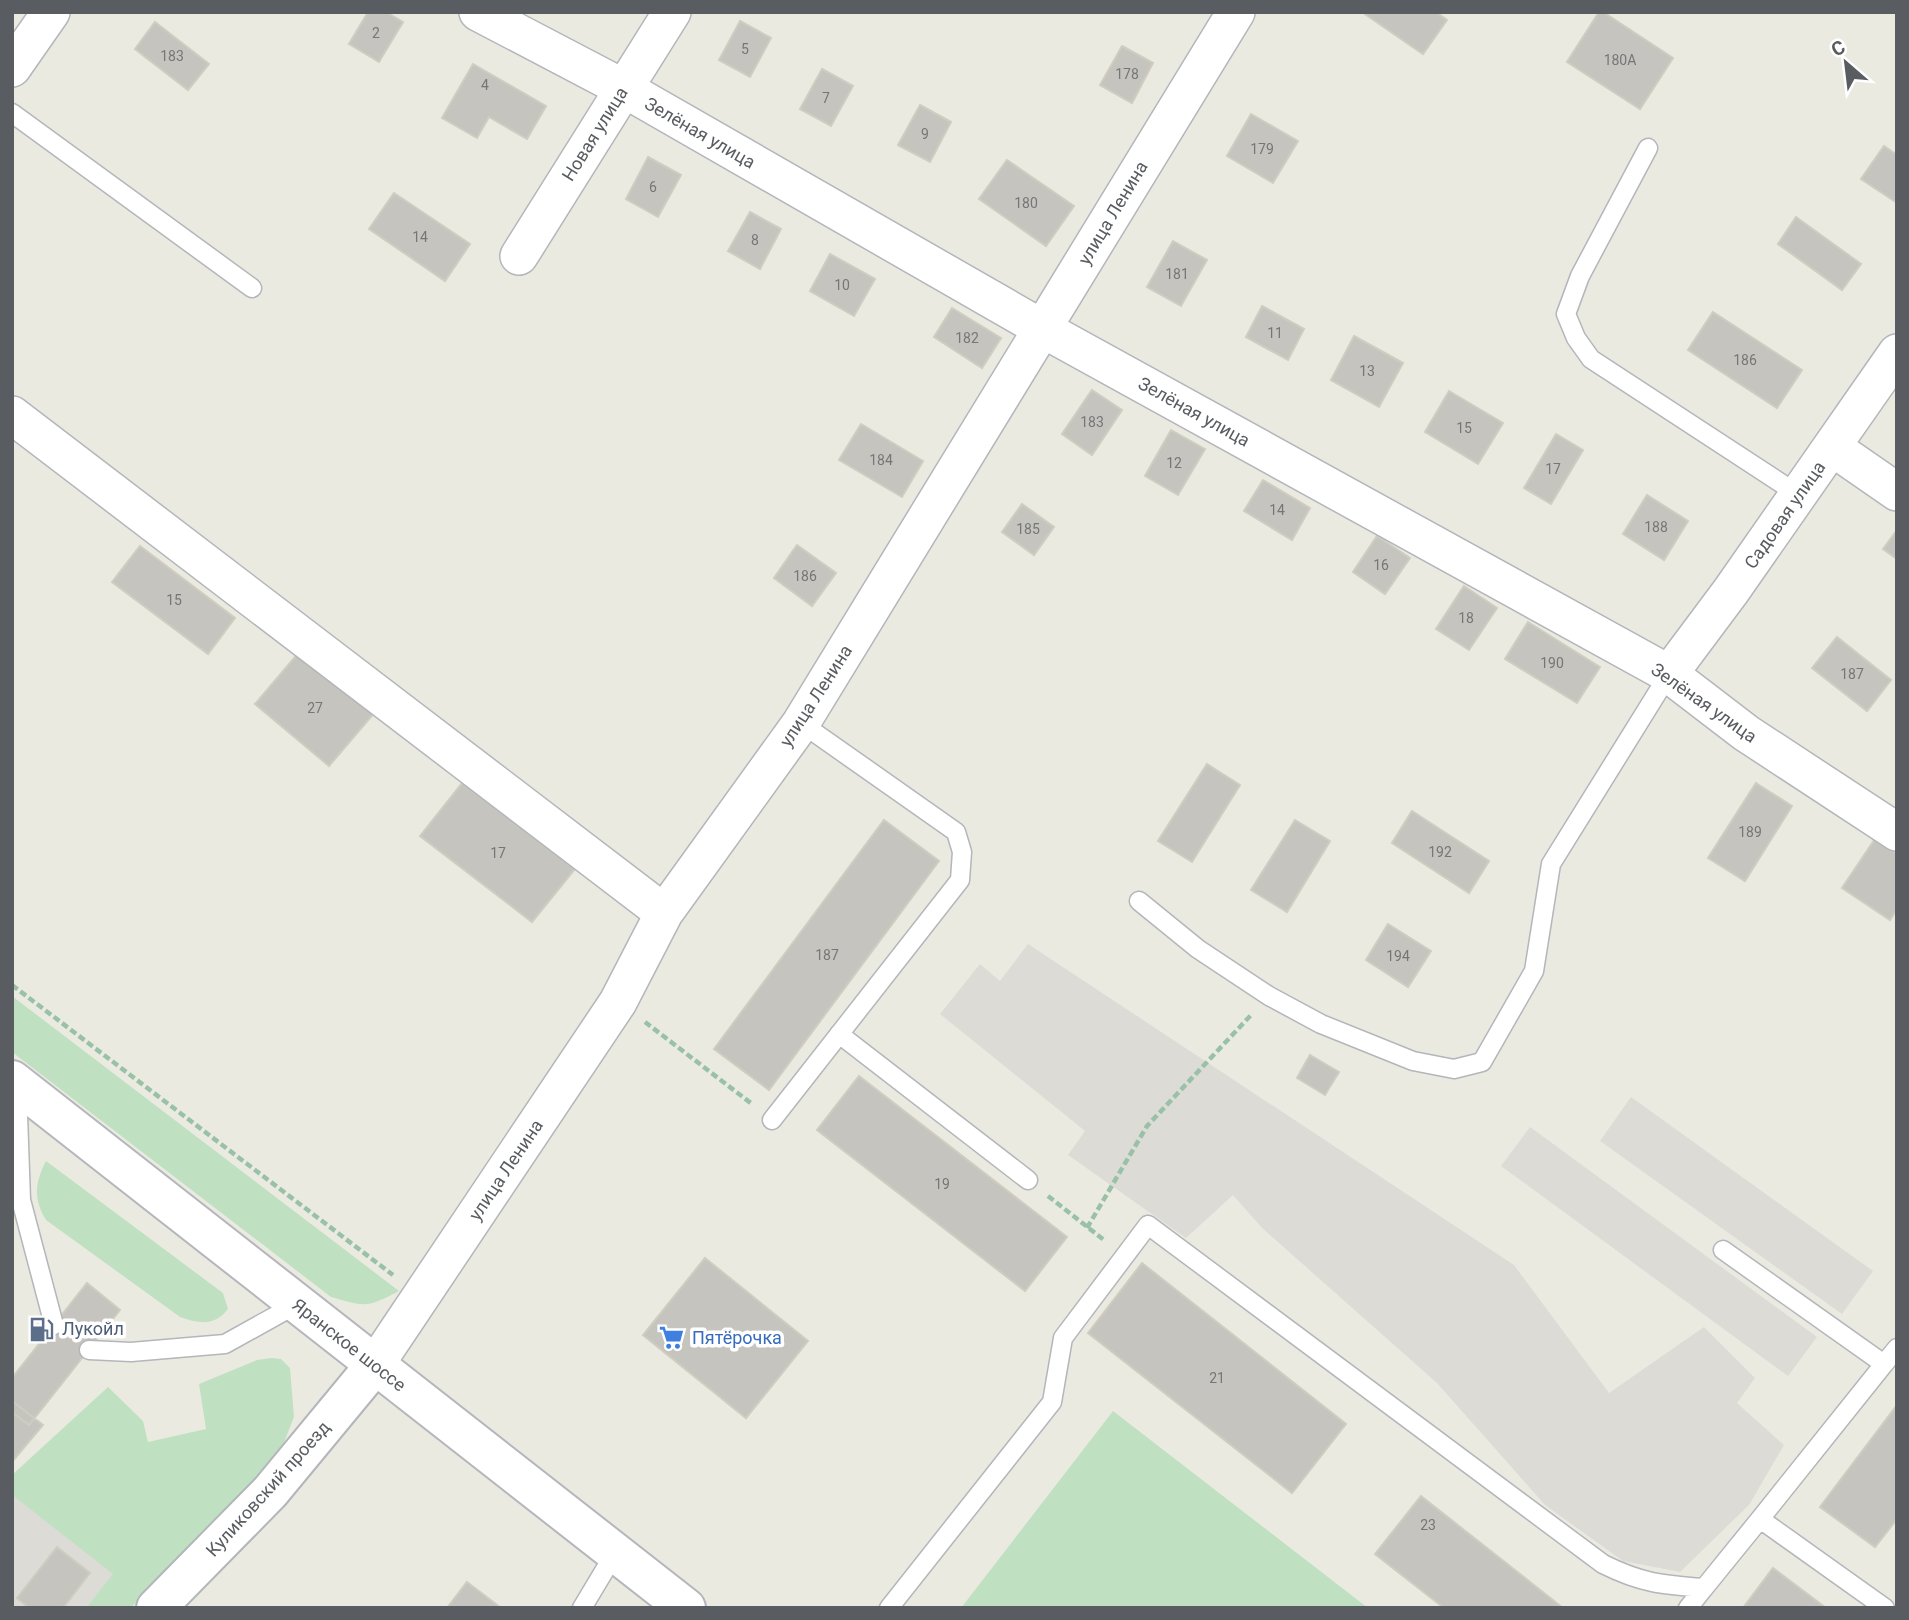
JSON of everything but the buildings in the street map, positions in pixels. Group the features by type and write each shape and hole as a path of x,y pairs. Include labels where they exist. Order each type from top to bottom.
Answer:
{"main road":[{"name":"Яранское шоссе","path":"14,1081 687,1608"},
{"name":"Куликовский проезд","path":"156,1608 270,1492 375,1365"}],"street":[{"path":"12,68 51,12"},
{"name":"Зелёная улица","path":"478,12 623,88 1043,329 1669,674 1746,733 1897,832"},
{"name":"Новая улица","path":"519,256 671,12"},
{"name":"улица Ленина","path":"375,1365 618,1002 664,913 802,723 1236,12"},
{"name":"Садовая улица","path":"1669,674 1799,495 1897,353"},
{"path":"12,415 664,913"},
{"path":"1832,447 1897,492"}],"lane":[{"path":"12,113 252,288"},
{"path":"1648,148 1580,276 1566,314 1576,338 1591,359 1799,495"},
{"path":"1139,901 1198,950 1269,996 1321,1024 1413,1061 1454,1069 1482,1062 1534,971 1551,864 1669,674"},
{"path":"772,1120 960,880 962,852 956,832 802,723"},
{"path":"839,1034 1028,1180"},
{"path":"14,1081 21,1200 54,1325"},
{"path":"889,1608 1052,1402 1063,1338 1148,1224 1603,1564 1630,1578 1665,1585 1704,1588"},
{"path":"1723,1250 1884,1364"},
{"path":"89,1350 131,1352 225,1344 297,1304"},
{"path":"1688,1608 1897,1348"},
{"path":"1760,1519 1885,1608"},
{"path":"582,1608 615,1553"}],"path":[{"path":"12,985 422,1297"},
{"path":"1087,1228 1147,1126 1269,996"},
{"path":"618,1002 772,1120"},
{"path":"1028,1180 1125,1255"}],"shaded area":[{"path":"1028,944 1514,1265 1609,1393 1704,1327 1755,1378 1737,1403 1784,1445 1749,1505 1680,1572 1623,1561 1545,1505 1437,1383 1262,1228 1233,1195 1186,1238 1068,1155 1085,1131 940,1014 980,964 1000,981"},
{"path":"1631,1097 1873,1271 1842,1314 1600,1141"},
{"path":"1530,1127 1817,1337 1788,1376 1501,1166"},
{"path":"12,1495 114,1574 86,1608 12,1608"}],"green space":[{"path":"12,996 399,1291 380,1301 366,1304 331,1297 12,1052"},
{"path":"46,1161 223,1293 228,1309 223,1315 206,1322 180,1317 46,1220 39,1205 37,1190"},
{"path":"281,1359 290,1368 294,1417 283,1445 202,1547 130,1608 86,1608 113,1574 12,1495 12,1475 108,1387 143,1421 148,1442 206,1429 199,1384 257,1360"},
{"path":"1113,1411 1368,1608 961,1608"}],"place":[{"name":"Лукойл","path":"42,1329"},
{"name":"Пятёрочка","path":"672,1338"}]}
